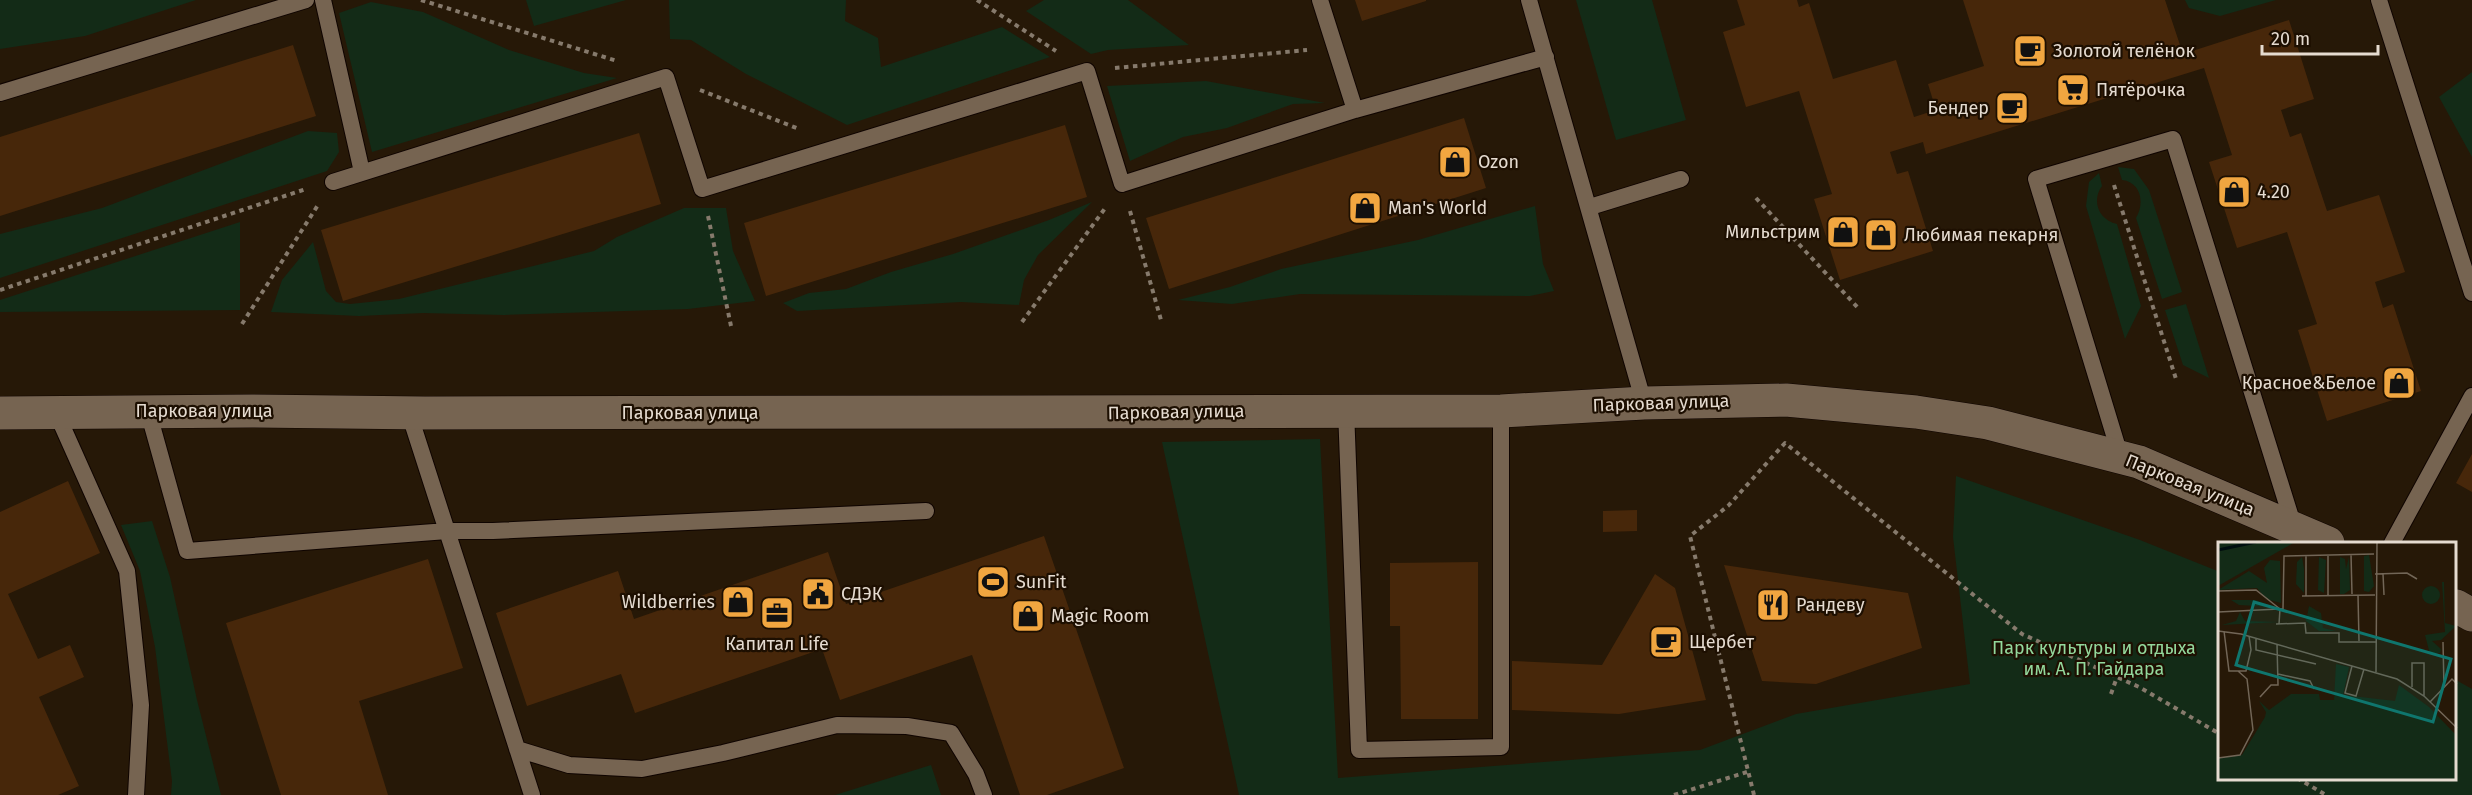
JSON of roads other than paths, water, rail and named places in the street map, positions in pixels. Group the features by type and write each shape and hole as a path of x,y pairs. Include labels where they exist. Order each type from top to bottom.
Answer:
{"street":[{"name":"Парковая улица","path":"0,413 148,411 1132,413 1346,410 1501,411 1644,403 1786,400 1916,412 1988,423 2139,462 2326,542"},
{"path":"2457,607 2472,615"}],"lane":[{"path":"0,93 306,0"},
{"path":"323,0 362,172"},
{"path":"1320,0 1355,110"},
{"path":"1529,0 1590,207 1644,403"},
{"path":"2379,0 2472,293"},
{"path":"333,182 666,77 702,189 1087,70 1122,184 1355,110 1546,57"},
{"path":"2121,458 2036,179 2173,139 2294,527"},
{"path":"1590,207 1681,179"},
{"path":"2393,542 2472,396"},
{"path":"1346,410 1359,750 1501,747 1501,411"},
{"path":"148,411 187,551 447,531 504,531 926,511"},
{"path":"56,412 127,571 141,705 136,795"},
{"path":"409,413 532,795"},
{"path":"517,749 569,765 642,769 723,753 837,724 907,726 951,733 976,774 984,795"}],"place":[{"name":"Золотой телёнок","path":"2030,51"},
{"name":"Пятёрочка","path":"2073,90"},
{"name":"Бендер","path":"2012,108"},
{"name":"Ozon","path":"1455,162"},
{"name":"4.20","path":"2234,192"},
{"name":"Man's World","path":"1365,208"},
{"name":"Мильстрим","path":"1843,232"},
{"name":"Любимая пекарня","path":"1881,235"},
{"name":"Красное&Белое","path":"2399,383"},
{"name":"SunFit","path":"993,582"},
{"name":"СДЭК","path":"818,594"},
{"name":"Wildberries","path":"738,602"},
{"name":"Рандеву","path":"1773,605"},
{"name":"Капитал Life","path":"777,613"},
{"name":"Magic Room","path":"1028,616"},
{"name":"Щербет","path":"1666,642"}],"park label":[{"name":"Парк культуры и отдыха им. А. П. Гайдара","path":"2094,658"}]}
